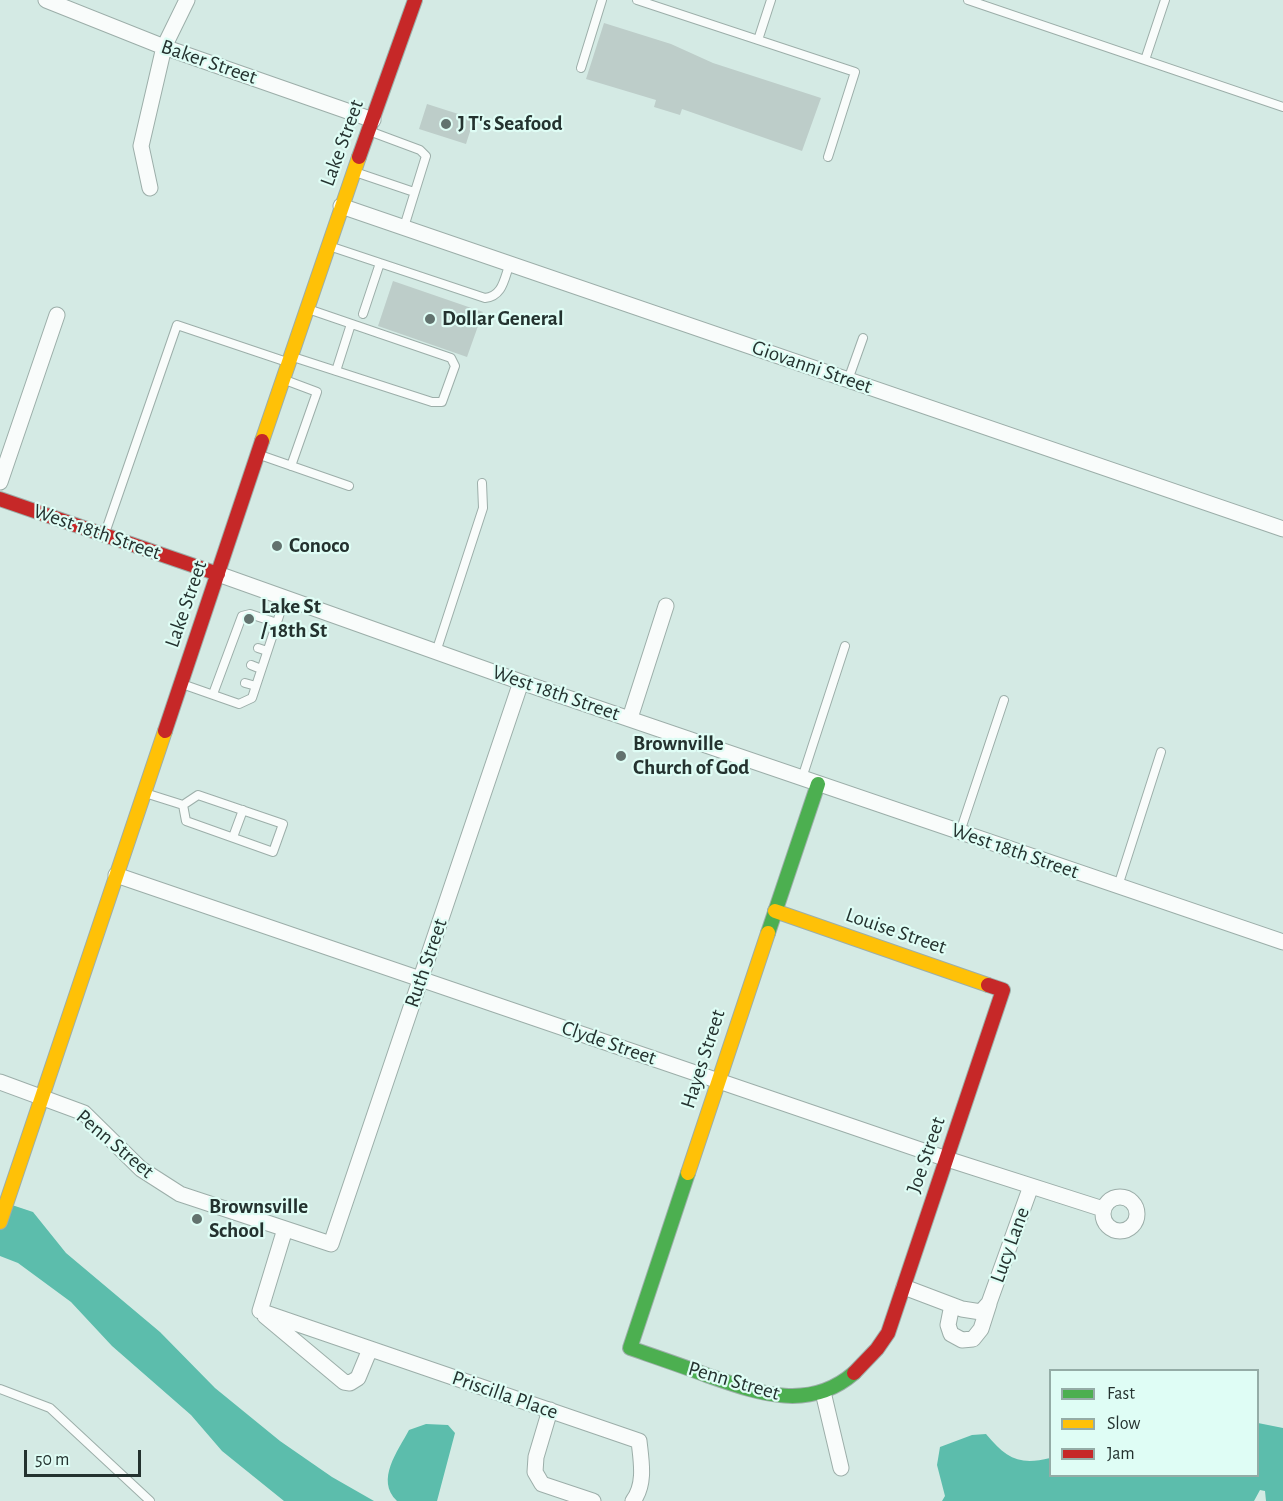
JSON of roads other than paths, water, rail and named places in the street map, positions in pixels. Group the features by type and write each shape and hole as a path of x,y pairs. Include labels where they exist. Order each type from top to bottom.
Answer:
{"street":[{"name":"Baker Street","path":"46,0 371,125"},
{"path":"150,188 141,146 164,47 188,0"},
{"name":"Lake Street","path":"0,1222 44,1097 116,875 341,206 415,0"},
{"name":"Giovanni Street","path":"341,206 1283,529"},
{"path":"0,482 57,315"},
{"name":"West 18th Street","path":"0,499 818,784 1282,939"},
{"path":"630,718 666,606"},
{"name":"Ruth Street","path":"331,1244 521,681"},
{"name":"Hayes Street","path":"630,1348 818,784"},
{"name":"Clyde Street","path":"116,875 947,1159 1103,1209"},
{"name":"Louise Street","path":"775,911 1003,990"},
{"name":"Joe Street","path":"888,1333 1003,990"},
{"name":"Penn Street","path":"0,1082 84,1113 141,1169 180,1194 331,1244"},
{"name":"Lucy Lane","path":"952,1305 948,1325 951,1334 962,1340 973,1339 981,1329 1031,1186"},
{"path":"285,1229 260,1311 344,1382 350,1383 357,1378 370,1349"},
{"name":"Lucy Lane","path":"904,1287 952,1305 981,1312 989,1304"},
{"name":"Priscilla Place","path":"260,1311 639,1441 643,1469 633,1501"},
{"name":"Penn Street","path":"630,1348 760,1394 790,1398 823,1392 839,1385 864,1367 888,1333"},
{"path":"823,1392 841,1468"},
{"path":"550,1410 536,1457 535,1472 542,1484 593,1501"}],"lane":[{"path":"581,68 602,0"},
{"path":"637,0 660,4 855,72 828,157"},
{"path":"758,40 771,0"},
{"path":"968,0 1283,107"},
{"path":"1145,60 1165,0"},
{"path":"371,125 420,150 426,156 404,227"},
{"path":"354,171 414,192"},
{"path":"328,245 485,298 495,297 500,292 510,264"},
{"path":"363,314 380,263"},
{"path":"105,535 177,325 336,371 432,402 442,402 455,366 452,358 307,309"},
{"path":"336,371 351,324"},
{"path":"848,380 863,338"},
{"path":"283,380 317,392 291,466"},
{"path":"258,454 350,486"},
{"path":"436,652 483,508 482,483"},
{"path":"181,683 239,704 252,698 285,598"},
{"path":"213,694 242,616 249,614 277,623"},
{"path":"232,639 243,643"},
{"path":"802,778 845,646"},
{"path":"258,648 267,651"},
{"path":"226,657 236,660"},
{"path":"251,665 261,669"},
{"path":"220,674 230,678"},
{"path":"245,683 256,686"},
{"path":"960,832 1004,700"},
{"path":"1118,886 1161,752"},
{"path":"144,793 183,805"},
{"path":"198,795 283,824 273,852 186,821 183,805 198,795"},
{"path":"233,837 243,810"},
{"path":"0,1389 50,1408 150,1501"}],"place":[{"name":"J T's Seafood","path":"446,124"},
{"name":"Dollar General","path":"430,319"},
{"name":"Conoco","path":"277,546"},
{"name":"Lake St / 18th St","path":"249,619"},
{"name":"Brownville Church of God","path":"621,756"},
{"name":"Brownsville School","path":"197,1219"}]}
